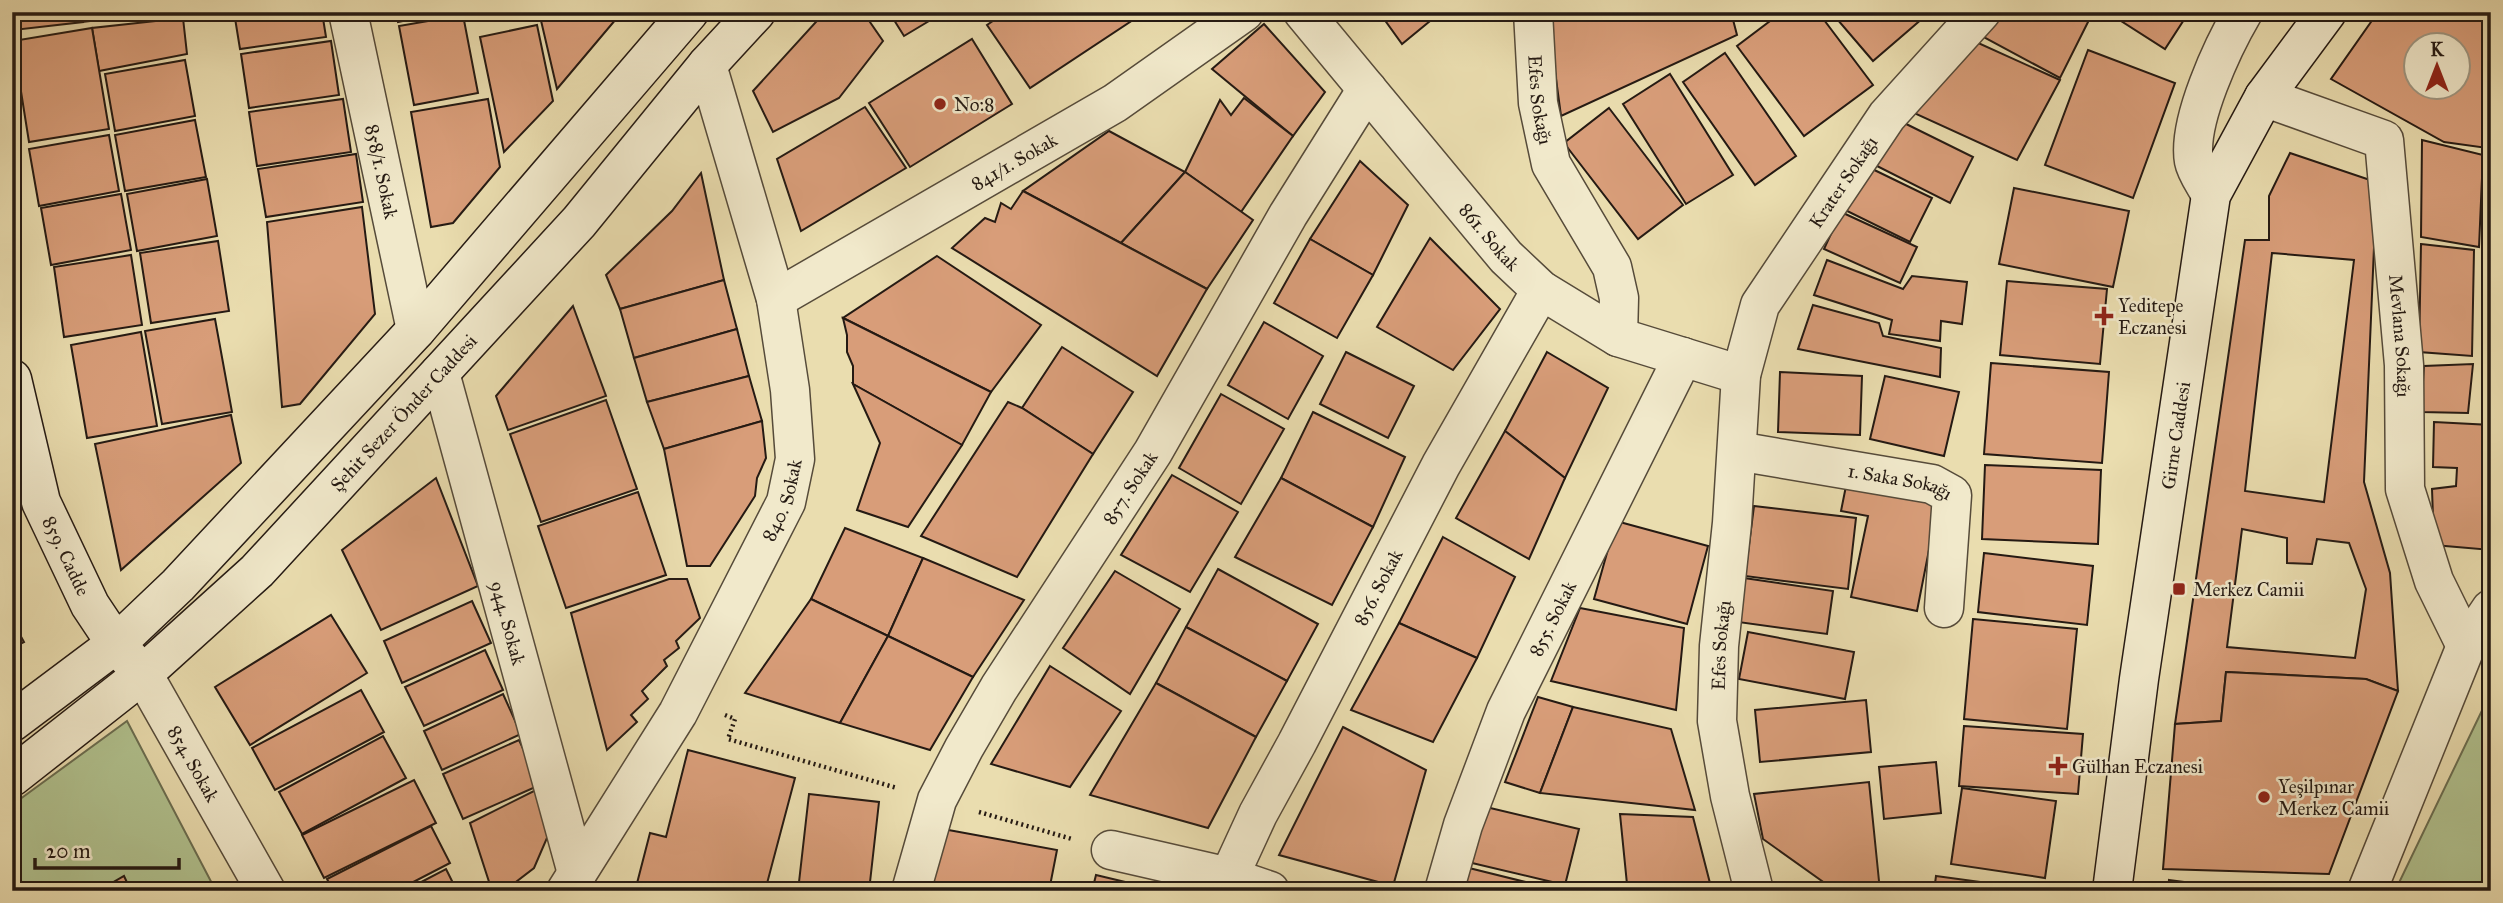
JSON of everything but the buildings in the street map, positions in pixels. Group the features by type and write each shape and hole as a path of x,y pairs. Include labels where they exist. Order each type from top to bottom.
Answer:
{"street":[{"name":"858/1. Sokak","path":"348,12 416,330 440,373"},
{"path":"12,722 116,644 178,585 416,330 690,12"},
{"name":"840. Sokak","path":"572,882 685,699 786,502 795,458 790,390 776,299 690,12"},
{"name":"Şehit Sezer Önder Caddesi","path":"12,776 143,674 257,571 579,222 707,65 756,12"},
{"name":"841/1. Sokak","path":"776,299 1115,103 1244,12"},
{"name":"861. Sokak","path":"1303,12 1506,257 1541,290 1618,337 1741,375"},
{"name":"Efes Sokağı","path":"1533,12 1538,103 1552,164 1612,267 1619,298 1618,337"},
{"name":"Krater Sokağı","path":"1741,375 1760,305 1887,116 1982,12"},
{"path":"2211,195 2194,162 2194,127 2226,41 2243,12"},
{"name":"Girne Caddesi","path":"2112,891 2139,680 2211,195 2264,97 2328,12"},
{"name":"857. Sokak","path":"911,891 937,800 999,688 1153,452 1288,215 1367,89"},
{"name":"Mevlana Sokağı","path":"2264,97 2384,140 2404,365 2405,489 2434,581 2466,646"},
{"name":"856. Sokak","path":"1228,884 1258,814 1441,465 1541,290"},
{"name":"855. Sokak","path":"1444,891 1463,825 1506,710 1683,357"},
{"name":"944. Sokak","path":"440,373 572,882"},
{"name":"Efes Sokağı","path":"1741,375 1732,523 1719,646 1717,721 1730,796 1763,886"},
{"name":"859. Cadde","path":"12,379 41,502 90,605 116,644 143,674"},
{"name":"1. Saka Sokağı","path":"1737,451 1932,484 1952,495 1944,608"},
{"path":"2367,891 2466,646 2491,609"},
{"name":"854. Sokak","path":"143,674 266,891"},
{"path":"1111,850 1228,884 1270,891"}],"path":[{"path":"685,699 735,719 728,739 1111,850"}],"green space":[{"path":"2491,692 2491,891 2395,891 2489,696"},
{"path":"127,721 216,891 12,891 12,805"}],"place":[{"name":"No:8","path":"940,104"},
{"name":"Yeditepe Eczanesi","path":"2104,316"},
{"name":"Merkez Camii","path":"2179,589"},
{"name":"Gülhan Eczanesi","path":"2058,766"},
{"name":"Yeşilpınar Merkez Camii","path":"2264,797"}]}
